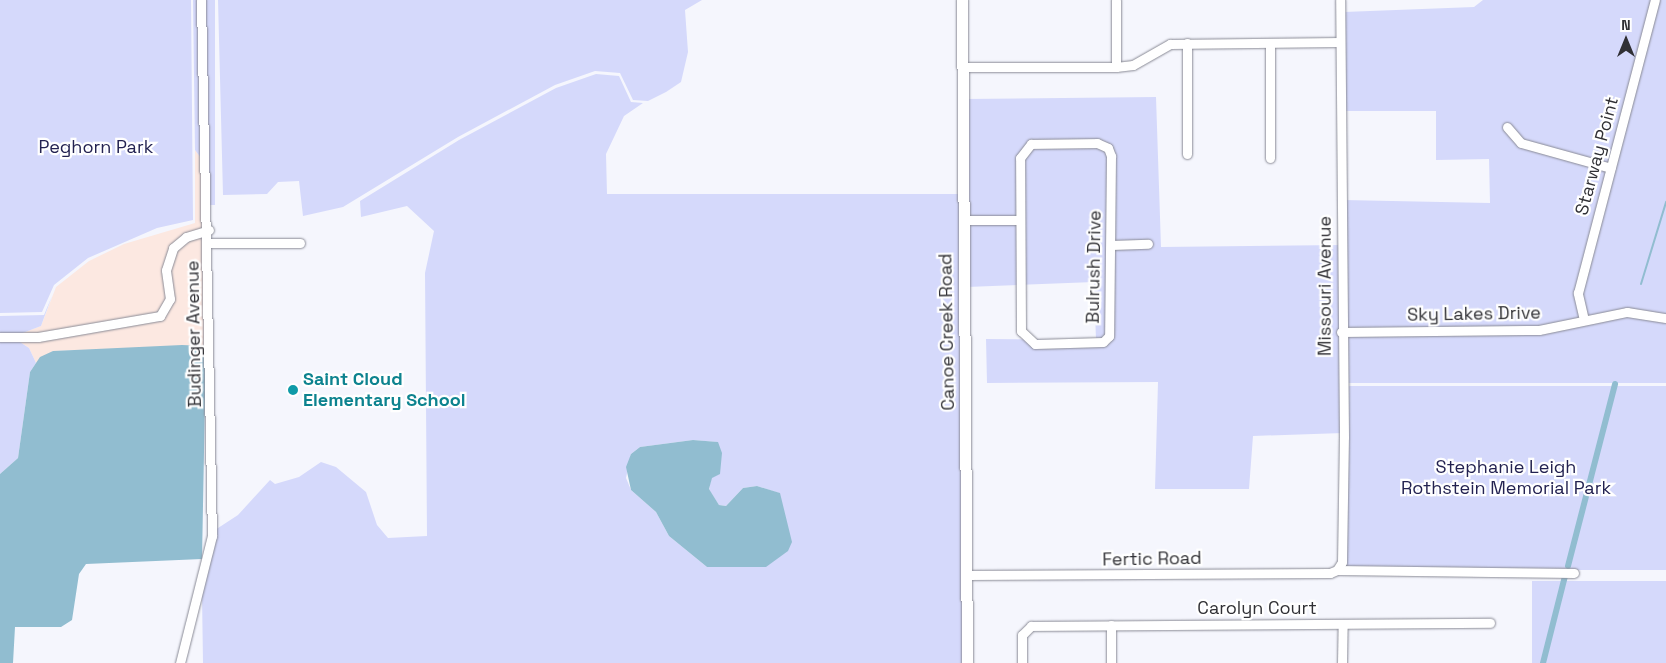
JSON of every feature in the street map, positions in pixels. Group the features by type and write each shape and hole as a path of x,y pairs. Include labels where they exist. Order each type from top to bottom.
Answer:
{"main road":[{"name":"Canoe Creek Road","path":"962,0 967,575 966,663"}],"street":[{"name":"Budinger Avenue","path":"180,663 212,536 209,230 201,0"},
{"path":"1116,0 1116,67"},
{"name":"Missouri Avenue","path":"1337,570 1342,562 1340,0"},
{"name":"Starway Point","path":"1584,320 1578,293 1655,0"},
{"path":"962,66 1116,67 1133,65 1170,44 1340,42"},
{"path":"1187,154 1188,43"},
{"path":"1270,43 1270,158"},
{"path":"1507,127 1521,143 1611,168"},
{"name":"Bulrush Drive","path":"1031,144 1097,144 1108,148 1111,156 1109,336 1103,342 1035,344 1021,331 1020,220 1023,149 1031,144"},
{"path":"963,220 1020,220"},
{"path":"0,337 38,337 160,316 170,299 166,270 173,248 186,237 209,230"},
{"path":"209,243 300,243"},
{"path":"1111,245 1148,244"},
{"name":"Sky Lakes Drive","path":"1341,332 1539,330 1627,312 1666,318"},
{"name":"Fertic Road","path":"967,575 1330,574 1337,570 1574,573"},
{"name":"Carolyn Court","path":"1022,663 1025,628 1111,625 1490,623"},
{"path":"1342,663 1343,624"},
{"path":"1111,625 1111,663"}],"shaded area":[{"path":"195,150 201,158 206,346 53,351 36,363 29,348 12,337 41,326 56,287 89,261 124,244 195,223"},
{"path":"182,345 206,346 202,559 86,564 79,574 72,620 61,627 15,627 13,663 0,663 0,474 18,458 30,372 40,357 53,351"},
{"path":"693,440 718,442 722,453 720,474 712,478 709,489 719,505 726,506 743,488 757,486 780,493 792,542 788,551 766,567 707,567 669,536 656,512 631,490 626,467 631,454 640,447"}],"green space":[{"name":"Peghorn Park","path":"0,0 191,0 193,220 157,228 88,258 54,285 42,312 0,313"},
{"path":"193,0 198,0 201,158 195,150"},
{"path":"205,0 215,0 215,205 205,205"},
{"path":"218,0 702,0 685,10 688,52 681,82 666,92 648,101 633,100 620,73 595,71 555,85 458,137 343,207 303,216 299,181 278,182 267,194 223,195"},
{"path":"1483,0 1666,0 1666,383 1346,383 1343,433 1253,436 1249,489 1155,489 1158,382 987,383 986,339 1096,340 1094,282 967,287 965,99 1156,97 1161,247 1343,245 1343,200 1490,203 1489,159 1436,160 1436,111 1343,111 1344,12 1474,7"},
{"path":"596,74 619,76 631,102 643,103 624,116 606,154 607,194 960,194 963,663 203,663 202,596 215,530 238,515 270,480 275,484 299,477 321,462 336,467 366,492 377,525 388,538 427,536 425,273 434,231 407,206 361,217 360,201 459,140 556,88","holes":["693,440 717,442 709,490 719,505 726,506 743,488 757,486 779,493 707,567 669,536 656,512 631,490 626,478 631,454 640,447"]},
{"path":"52,296 41,326 12,337 29,348 36,363 30,372 18,458 0,474 0,316 44,315"},
{"name":"Stephanie Leigh Rothstein Memorial Park","path":"1346,386 1666,386 1666,570 1346,570"},
{"path":"1532,581 1666,581 1666,663 1532,663"}],"waterway":[{"path":"1641,284 1666,202"},
{"path":"1568,566 1615,384"},
{"path":"1543,663 1565,576"}],"place":[{"name":"Saint Cloud Elementary School","path":"293,390"}]}
